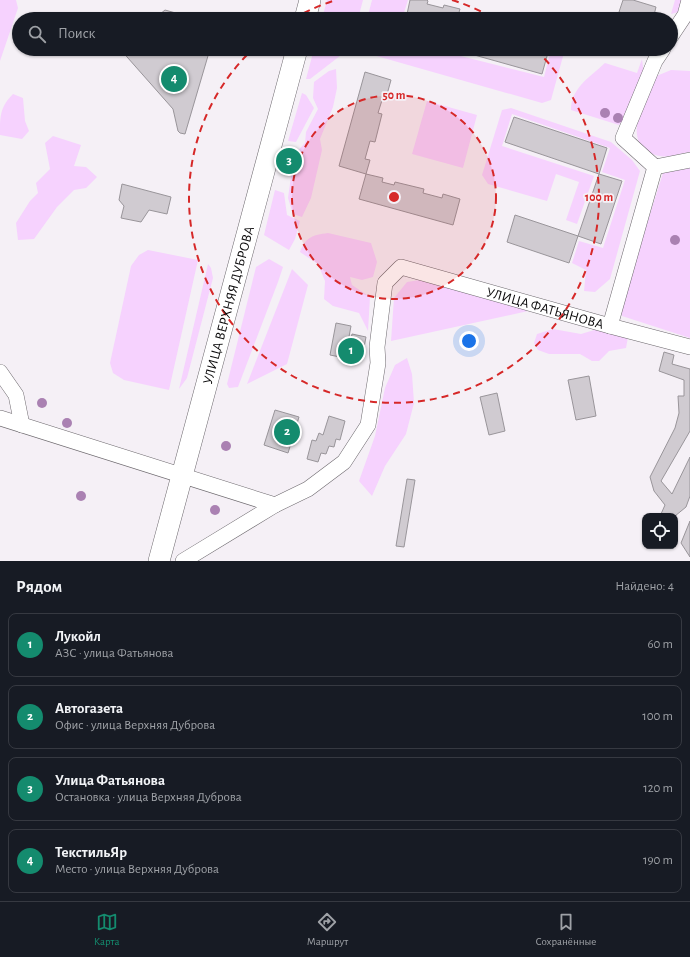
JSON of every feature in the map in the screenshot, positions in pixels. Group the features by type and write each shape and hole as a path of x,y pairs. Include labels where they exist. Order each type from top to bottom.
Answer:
{"main road":[{"path":"307,12 310,0"},
{"name":"УЛИЦА ВЕРХНЯЯ ДУБРОВА","path":"159,561 181,474 295,56"}],"street":[{"path":"678,26 685,15 689,0"},
{"path":"655,167 623,138 659,56"},
{"path":"655,167 690,160"},
{"path":"610,326 655,167"},
{"name":"УЛИЦА ФАТЬЯНОВА","path":"275,505 308,489 344,462 368,425 378,363 376,347 385,283 401,267 690,347"},
{"path":"0,372 16,395 22,425"},
{"path":"0,418 181,474 275,505"},
{"path":"184,561 275,505"}],"shaded area":[{"path":"0,0 16,0 18,8 17,12 12,12 12,26 0,61"},
{"path":"327,0 363,0 360,12 324,12"},
{"path":"372,0 408,0 404,12 369,12"},
{"path":"675,0 685,0 682,11 672,12"},
{"path":"312,56 340,56 310,79 306,79"},
{"path":"377,56 461,56 544,77 549,56 563,56 551,100 542,103"},
{"path":"642,59 644,75 627,115 619,125 571,110 574,95 578,89 605,63 637,73"},
{"path":"336,69 337,88 333,107 320,139 322,150 311,198 302,217 293,214 288,198 294,155 305,143 306,132 318,109 313,98 314,82 329,71"},
{"path":"671,70 690,71 690,152 671,156 660,156 647,151 640,144 637,134 638,122 640,110 654,77"},
{"path":"302,93 306,95 314,108 296,142 288,141"},
{"path":"13,94 23,98 25,121 29,131 22,139 0,135 0,122 3,108 5,103"},
{"path":"427,101 477,115 463,168 412,154"},
{"path":"511,108 611,142 632,160 640,171 610,279 595,292 584,291 586,270 572,263 579,241 603,248 625,180 602,172 610,148 512,114 502,146 594,176 577,224 566,220 579,182 556,174 547,201 488,184 482,175 502,110"},
{"path":"53,136 81,145 74,166 86,167 97,177 86,188 74,190 57,207 34,239 18,240 16,223 30,201 38,193 36,183 50,169 45,143"},
{"path":"690,168 690,338 622,316 621,306 663,173"},
{"path":"275,190 284,193 287,215 300,221 295,239 289,250 264,235"},
{"path":"328,233 371,243 377,262 373,277 362,280 350,277 352,285 370,297 368,331 359,313 333,306 324,299 325,281 318,264 300,252 307,240 314,236"},
{"path":"148,250 198,260 169,390 124,380 113,373 110,363 131,266 139,255"},
{"path":"269,259 283,267 238,387 229,388 227,384 256,267"},
{"path":"208,264 211,268 213,278 187,378 179,389"},
{"path":"292,269 308,285 287,364 247,384"},
{"path":"426,279 528,311 391,341 394,298 407,282"},
{"path":"601,328 628,337 626,348 609,351 599,361 592,361 580,354 549,354 538,350 534,343 537,334 553,329 581,334"},
{"path":"407,358 412,374 414,403 406,434 385,466 372,496 359,481 375,436 385,388 395,365"}],"building":[{"path":"410,0 427,0 427,4 443,8 444,5 460,9 459,12 407,12"},
{"path":"623,0 633,0 656,7 655,12 619,12"},
{"path":"126,56 208,56 185,134 178,131 173,109"},
{"path":"478,56 547,56 542,74"},
{"path":"365,72 391,80 386,98 383,97 378,113 382,114 375,142 370,141 365,159 370,160 366,174 339,166"},
{"path":"514,117 607,148 599,174 505,142"},
{"path":"366,174 383,178 382,182 394,185 395,182 424,189 423,193 442,198 443,194 460,199 453,225 359,199"},
{"path":"599,174 622,181 601,244 578,236"},
{"path":"122,184 171,197 167,214 149,210 141,222 121,218 124,206 119,200"},
{"path":"515,215 578,236 569,263 507,242"},
{"path":"336,323 351,326 345,358 330,355"},
{"path":"352,334 366,337 362,358 348,355"},
{"path":"664,352 674,355 672,364 690,369 690,431 661,481 672,494 690,457 690,496 686,507 678,514 661,513 665,505 654,491 650,477 675,428 679,413 678,396 684,396 684,380 659,371"},
{"path":"589,376 596,416 576,420 568,380"},
{"path":"497,393 505,431 489,435 480,397"},
{"path":"275,410 299,417 288,453 264,445"},
{"path":"329,416 345,421 340,440 336,439 334,447 329,446 326,454 321,453 318,462 307,459 312,440 316,441 319,433 323,435"},
{"path":"407,479 415,480 404,547 396,546"},
{"path":"690,521 690,557 681,543"}],"place":[{"name":"ТекстильЯр","path":"174,79"},
{"name":"Улица Фатьянова","path":"289,161"},
{"name":"Лукойл","path":"351,351"},
{"name":"Автогазета","path":"287,432"}]}
